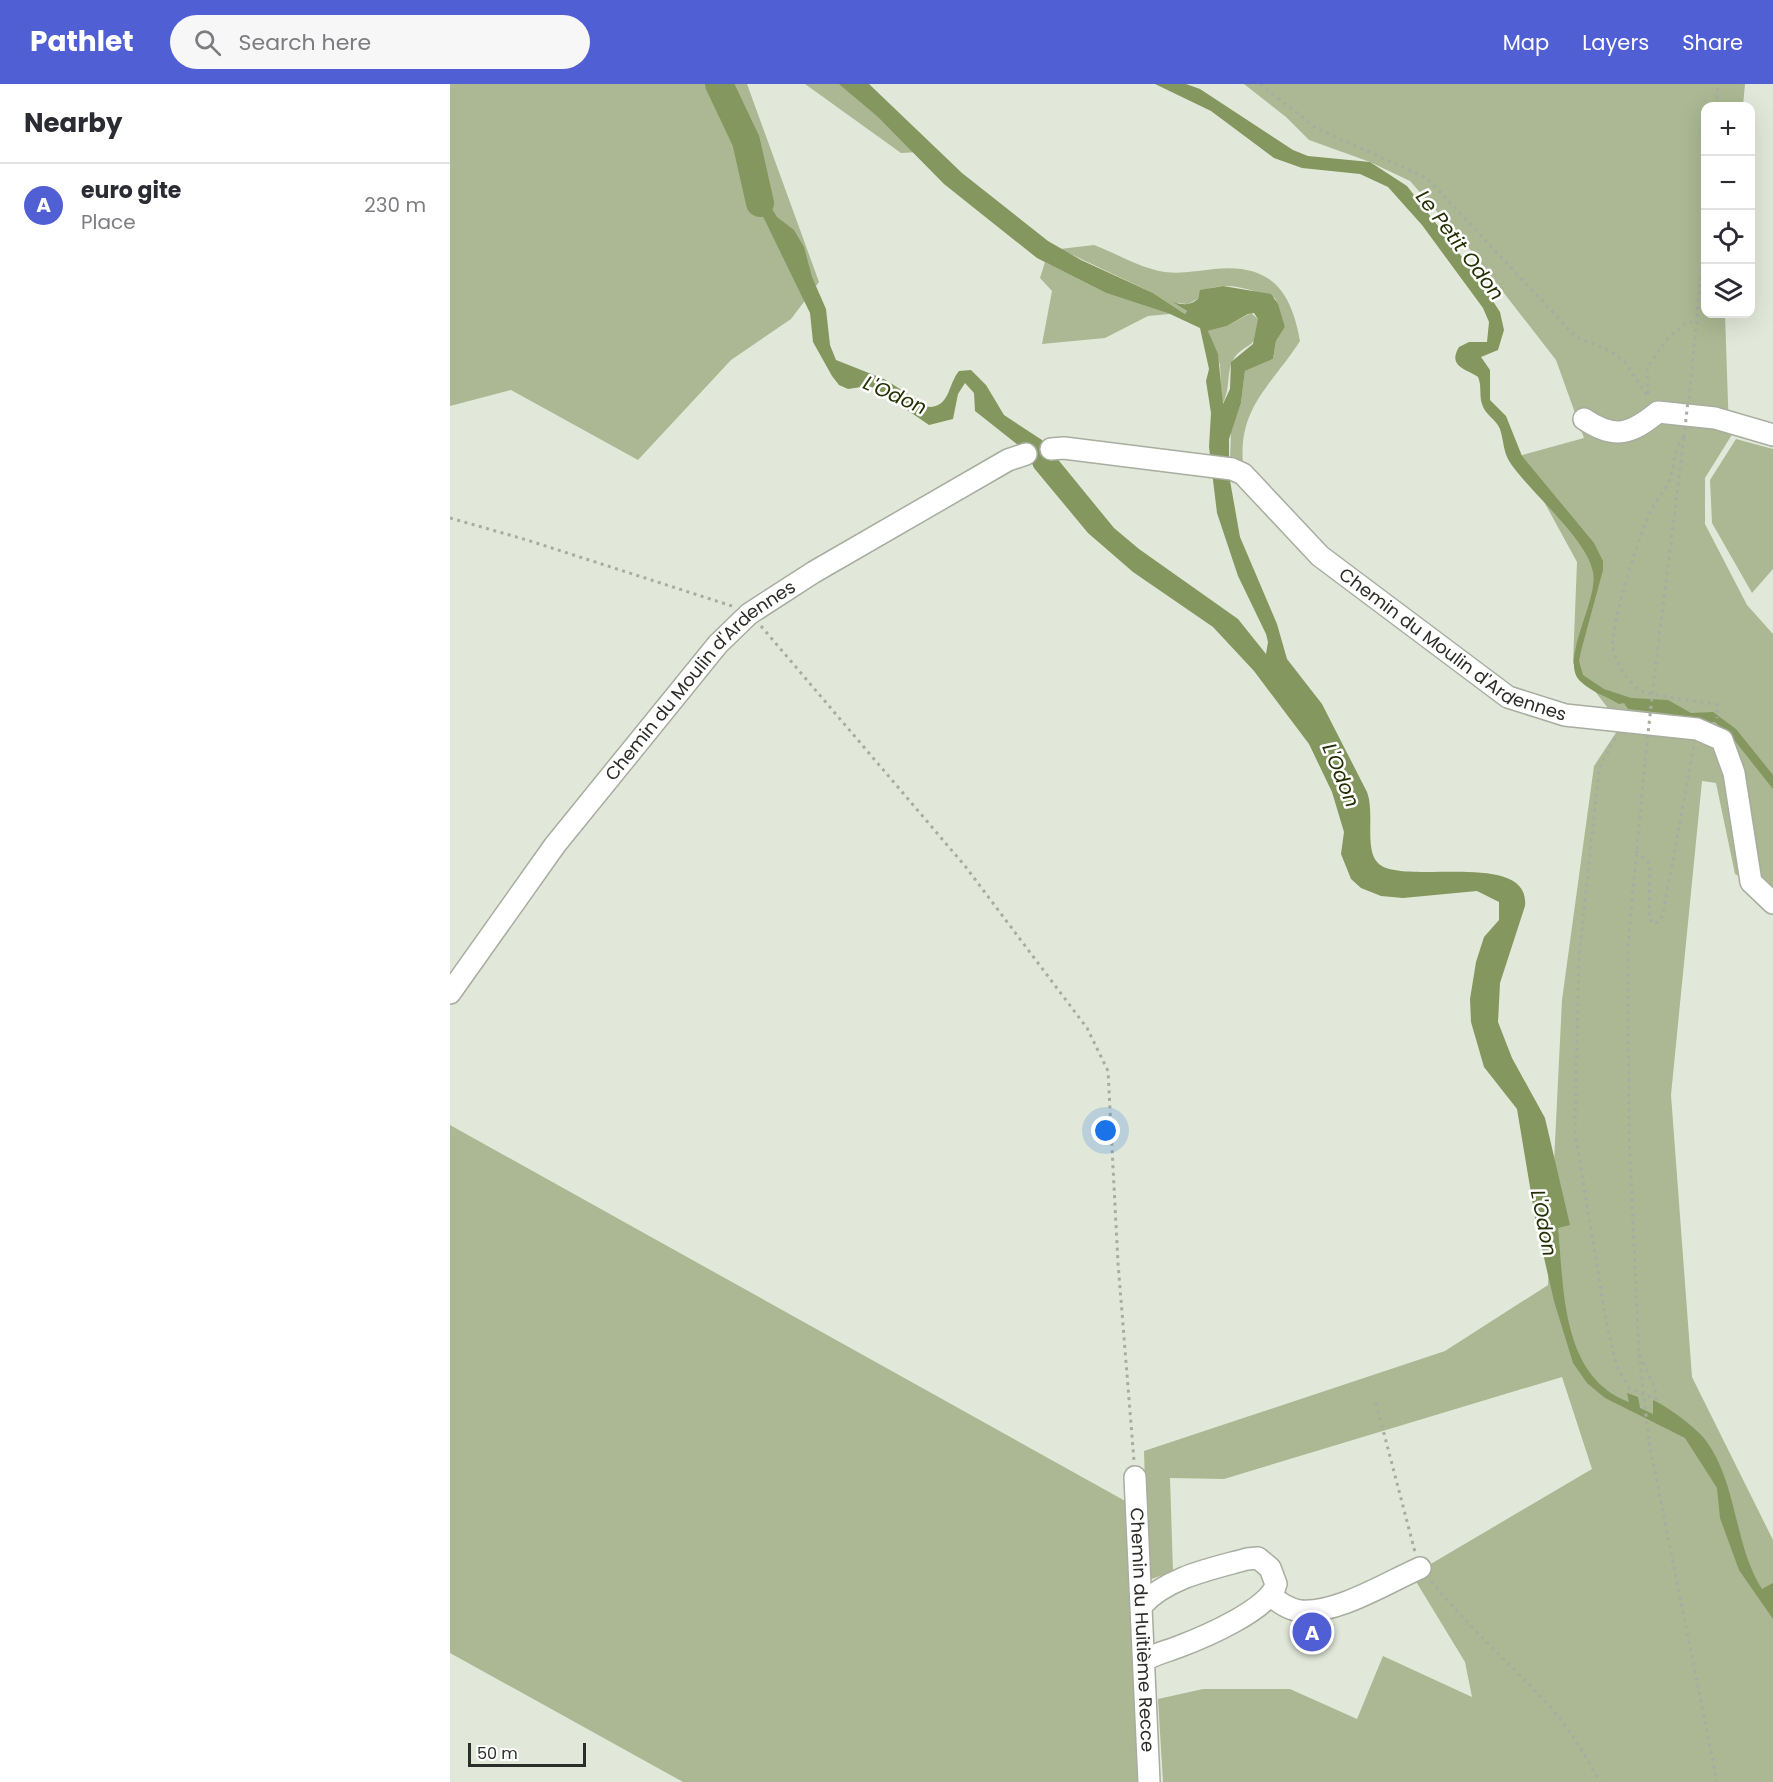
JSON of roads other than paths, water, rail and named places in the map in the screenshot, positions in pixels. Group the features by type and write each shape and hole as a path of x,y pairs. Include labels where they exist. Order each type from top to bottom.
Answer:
{"street":[{"path":"1584,419 1599,429 1619,433 1639,428 1653,405 1715,418 1773,435"},
{"name":"Chemin du Moulin d'Ardennes","path":"1051,449 1064,448 1232,469 1244,474 1320,555 1508,698 1565,715 1697,729 1722,740 1734,773 1751,882 1773,903"},
{"name":"Chemin du Moulin d'Ardennes","path":"450,993 555,845 718,644 748,614 925,507 1008,460 1026,454"},
{"name":"Chemin du Huitième Recce","path":"1135,1477 1149,1782"},
{"path":"1142,1605 1157,1591 1172,1583 1238,1561 1258,1558 1270,1568 1276,1584 1271,1596 1248,1614 1204,1636 1152,1655 1144,1661"},
{"path":"1271,1596 1285,1606 1300,1611 1332,1608 1420,1568"}],"water":[{"path":"718,84 730,84 759,147 769,204 777,217 794,230 804,247 812,277 826,309 830,345 836,360 884,379 929,407 936,406 945,399 959,371 971,370 986,385 1004,415 1042,440 1114,528 1139,549 1238,619 1266,654 1268,642 1266,634 1238,576 1217,513 1209,447 1211,413 1206,381 1209,369 1200,328 1170,314 1106,293 1037,258 944,184 878,117 839,84 869,84 962,173 1048,241 1081,260 1153,293 1185,314 1187,311 1173,302 1189,304 1198,299 1200,290 1223,286 1271,294 1278,304 1285,327 1276,341 1273,359 1245,371 1241,403 1229,439 1229,475 1240,537 1277,624 1287,659 1322,704 1367,792 1371,849 1378,863 1391,869 1411,872 1487,873 1508,878 1521,888 1525,906 1500,983 1498,1022 1512,1058 1545,1118 1570,1225 1558,1228 1565,1303 1578,1352 1590,1373 1607,1390 1629,1402 1627,1393 1638,1397 1640,1408 1653,1414 1653,1400 1682,1418 1703,1437 1723,1473 1745,1552 1753,1571 1762,1589 1773,1583 1773,1619 1739,1570 1720,1518 1717,1488 1685,1438 1605,1398 1587,1383 1573,1363 1554,1301 1536,1223 1517,1109 1484,1067 1471,1022 1470,999 1476,962 1484,937 1499,920 1499,902 1477,891 1403,898 1381,896 1361,888 1351,879 1341,854 1344,832 1332,792 1309,744 1254,671 1213,627 1133,572 1088,533 1034,468 1027,452 975,411 974,393 965,383 958,394 953,419 929,425 875,388 868,386 848,389 839,385 813,342 810,313 756,202 750,150","holes":["1254,313 1258,319 1253,344 1231,362 1230,389 1223,404 1218,354 1208,331 1227,326 1248,314"]},
{"path":"1155,84 1186,84 1200,89 1293,150 1308,156 1370,162 1407,186 1476,275 1500,312 1504,330 1498,350 1481,357 1490,370 1490,400 1506,416 1522,456 1594,543 1603,561 1603,570 1579,661 1583,675 1604,689 1631,698 1668,700 1691,713 1713,712 1736,729 1773,775 1773,789 1731,736 1715,722 1695,722 1671,714 1628,709 1624,703 1619,704 1580,681 1575,671 1574,659 1576,645 1591,598 1593,572 1589,559 1570,531 1508,460 1500,429 1482,404 1478,377 1460,366 1455,359 1459,347 1469,342 1487,342 1489,322 1483,308 1422,225 1388,187 1360,174 1302,168 1274,158 1211,111"}],"waterway":[{"name":"L'Odon","path":"719,84 746,141 760,203"}],"place":[{"name":"euro gite","path":"1312,1632"}],"water label":[{"name":"Le Petit Odon","path":"1460,245"}]}
